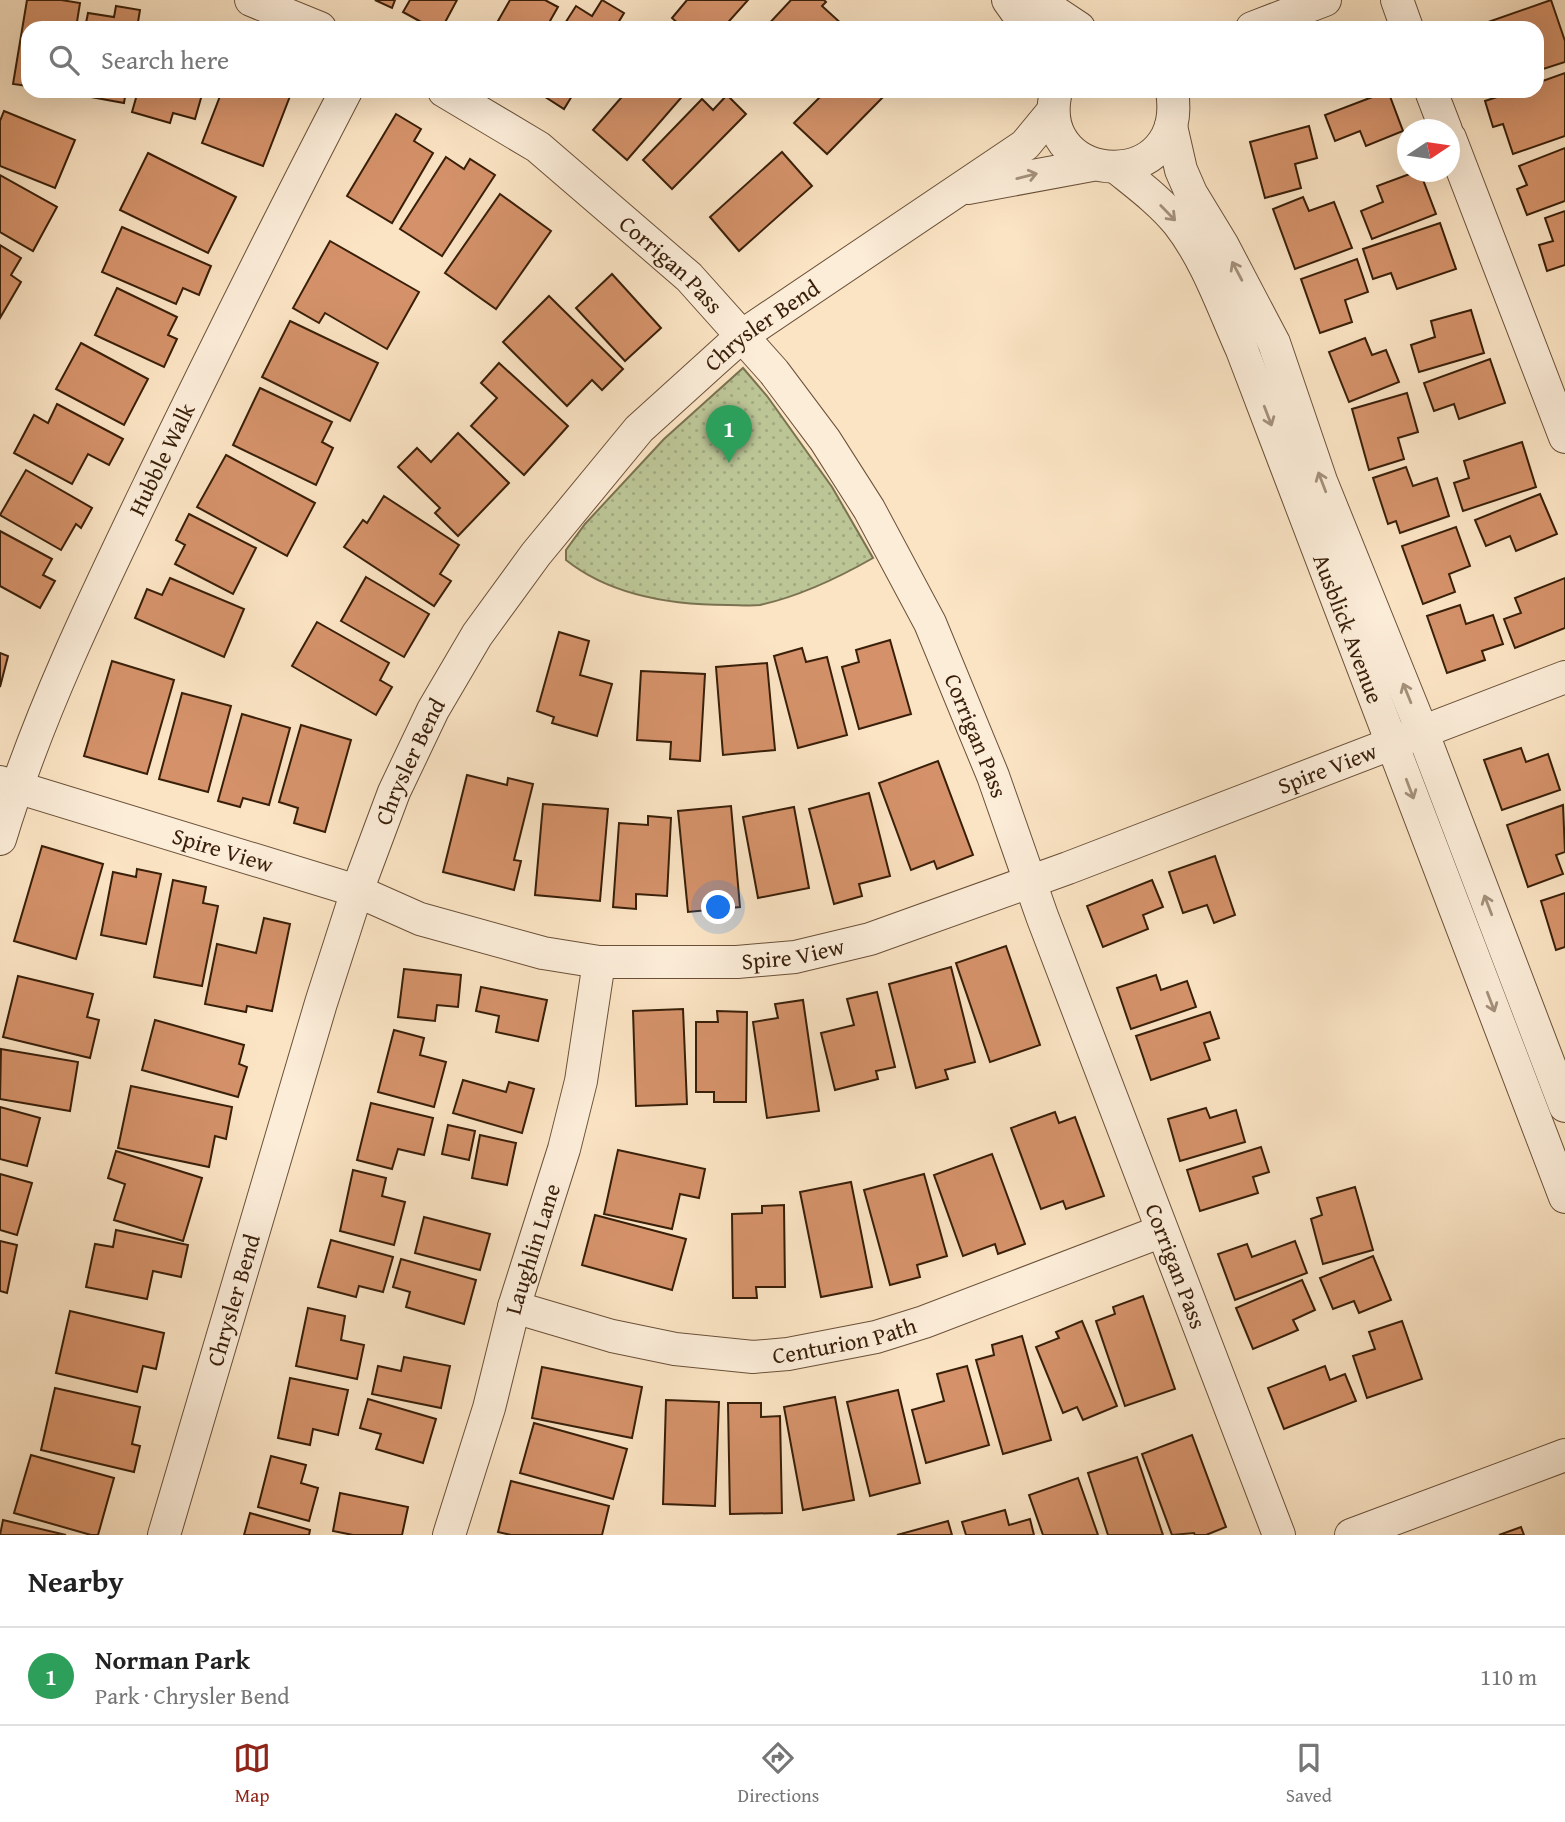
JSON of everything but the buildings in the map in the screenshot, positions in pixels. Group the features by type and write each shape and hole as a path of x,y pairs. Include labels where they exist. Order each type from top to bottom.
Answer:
{"street":[{"path":"251,0 303,21"},
{"path":"1008,0 1023,21"},
{"path":"1037,0 1068,21"},
{"path":"1272,21 1325,0"},
{"path":"1397,0 1404,21"},
{"name":"Hubble Walk","path":"0,839 8,784 76,636 251,275 342,98"},
{"name":"Corrigan Pass","path":"456,98 538,147 689,277 774,372 825,439 869,509 930,623 993,776 1030,882 1279,1535"},
{"path":"1435,98 1442,119"},
{"name":"Chrysler Bend","path":"164,1535 321,1003 357,891 394,792 433,710 477,635 543,545 639,429 743,335 1025,145 1055,101"},
{"name":"Ausblick Avenue","path":"1055,101 1057,128 1065,144 1077,156 1105,166 1149,194 1179,224 1208,275 1242,350 1565,1197"},
{"name":"Chrysler Bend","path":"963,188 1105,166 1130,166 1148,158 1163,144 1177,105"},
{"name":"Ausblick Avenue","path":"1177,105 1181,170 1191,193 1223,244 1273,343 1321,481 1422,731 1565,1106"},
{"path":"1460,164 1565,437"},
{"name":"Spire View","path":"8,784 357,891 420,919 493,941 543,953 600,962 737,962 795,957 870,939 1030,882 1565,677"},
{"name":"Laughlin Lane","path":"449,1535 489,1408 514,1307 564,1149 581,1081 600,962"},
{"name":"Centurion Path","path":"514,1307 612,1336 675,1349 754,1357 788,1354 876,1336 924,1322 1162,1231"},
{"path":"1351,1535 1565,1455"}],"green space":[{"path":"743,368 767,396 832,487 873,558 805,591 760,605 707,605 643,596 602,582 566,560 566,550 585,524 664,439"}],"place":[{"name":"Norman Park","path":"729,463"}]}
